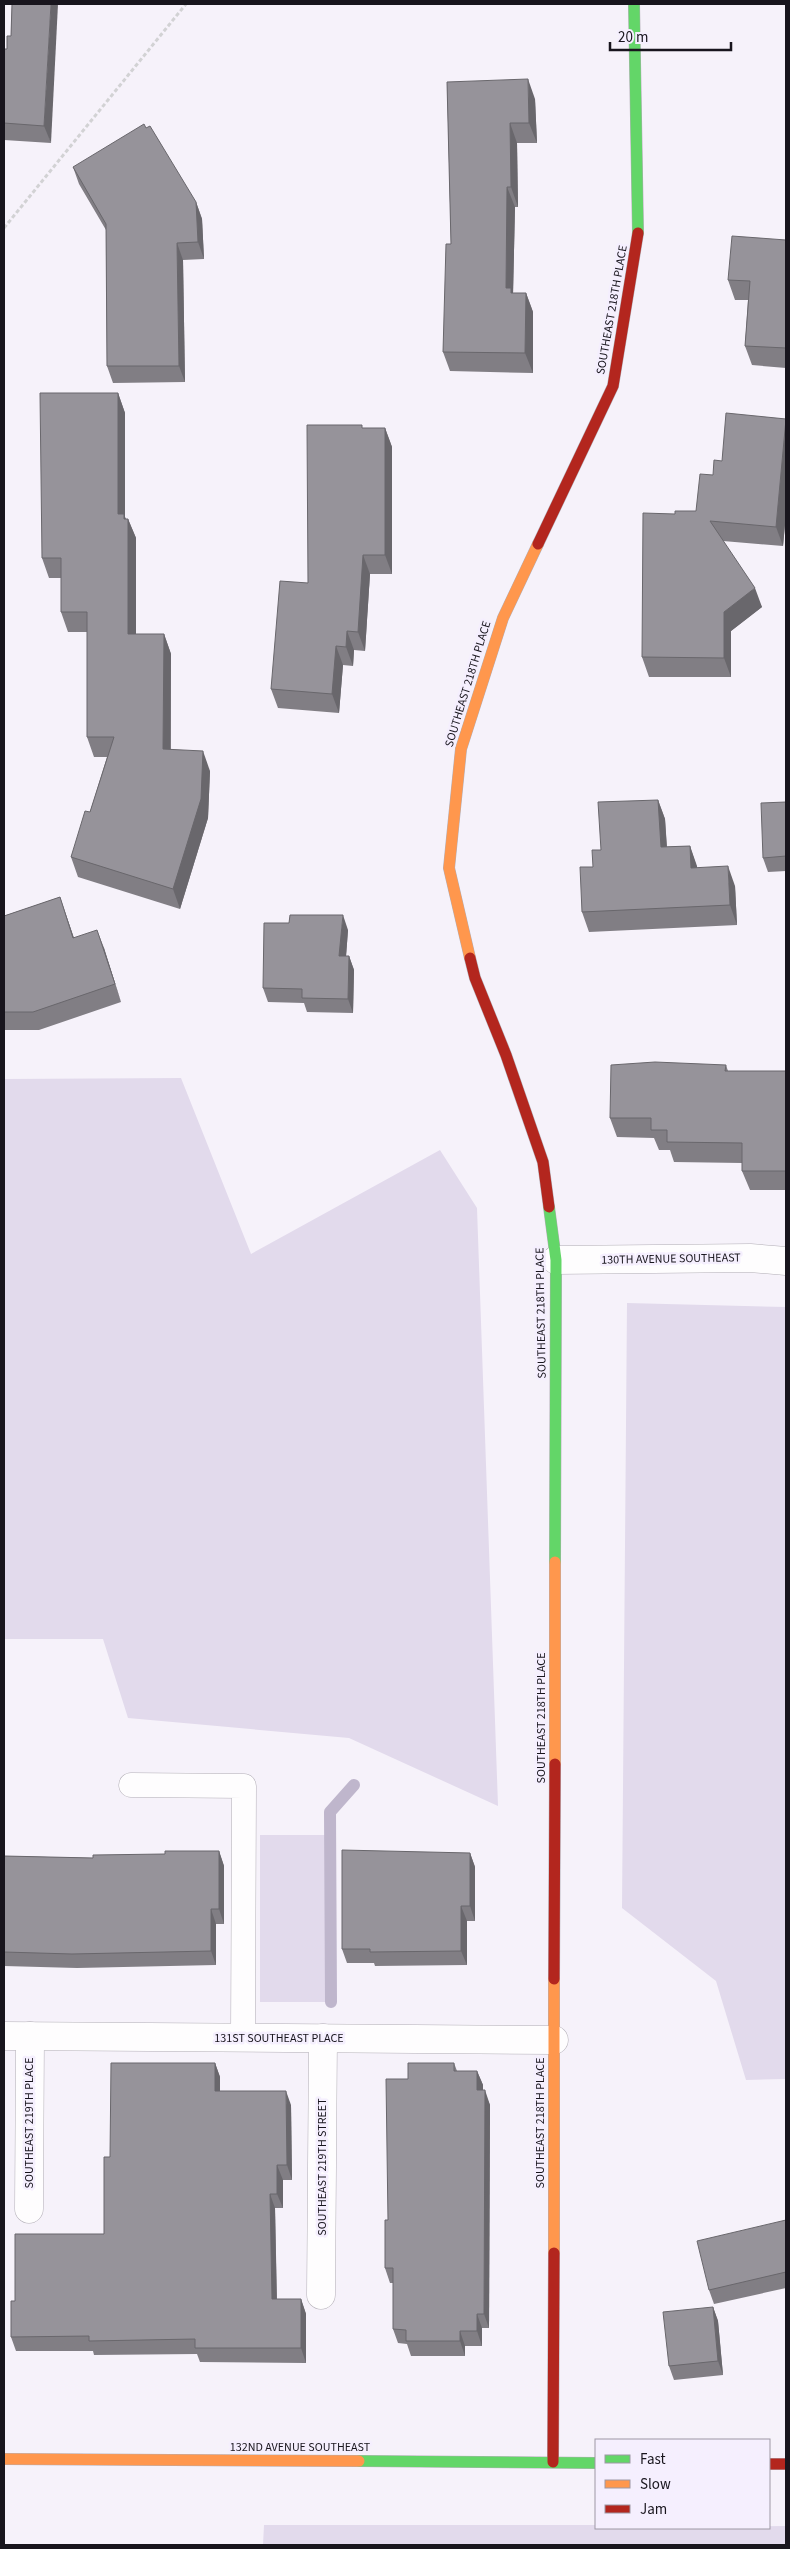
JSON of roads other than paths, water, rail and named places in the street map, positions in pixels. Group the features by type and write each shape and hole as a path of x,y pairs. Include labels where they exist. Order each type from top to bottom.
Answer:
{"street":[{"name":"SOUTHEAST 218TH PLACE","path":"553,2462 556,1260 543,1162 506,1055 475,978 449,868 461,749 503,618 613,386 638,240 634,4"},
{"name":"130TH AVENUE SOUTHEAST","path":"556,1260 750,1258 786,1261"},
{"name":"131ST SOUTHEAST PLACE","path":"17,2036 554,2040"},
{"name":"SOUTHEAST 219TH PLACE","path":"17,2036 29,2209"},
{"name":"SOUTHEAST 219TH STREET","path":"321,2295 323,2038"},
{"name":"132ND AVENUE SOUTHEAST","path":"4,2459 595,2463"},
{"path":"770,2464 786,2464"}],"lane":[{"path":"131,1785 244,1786 243,2038"}],"waterway":[{"path":"331,2002 330,1812 354,1785"}]}
